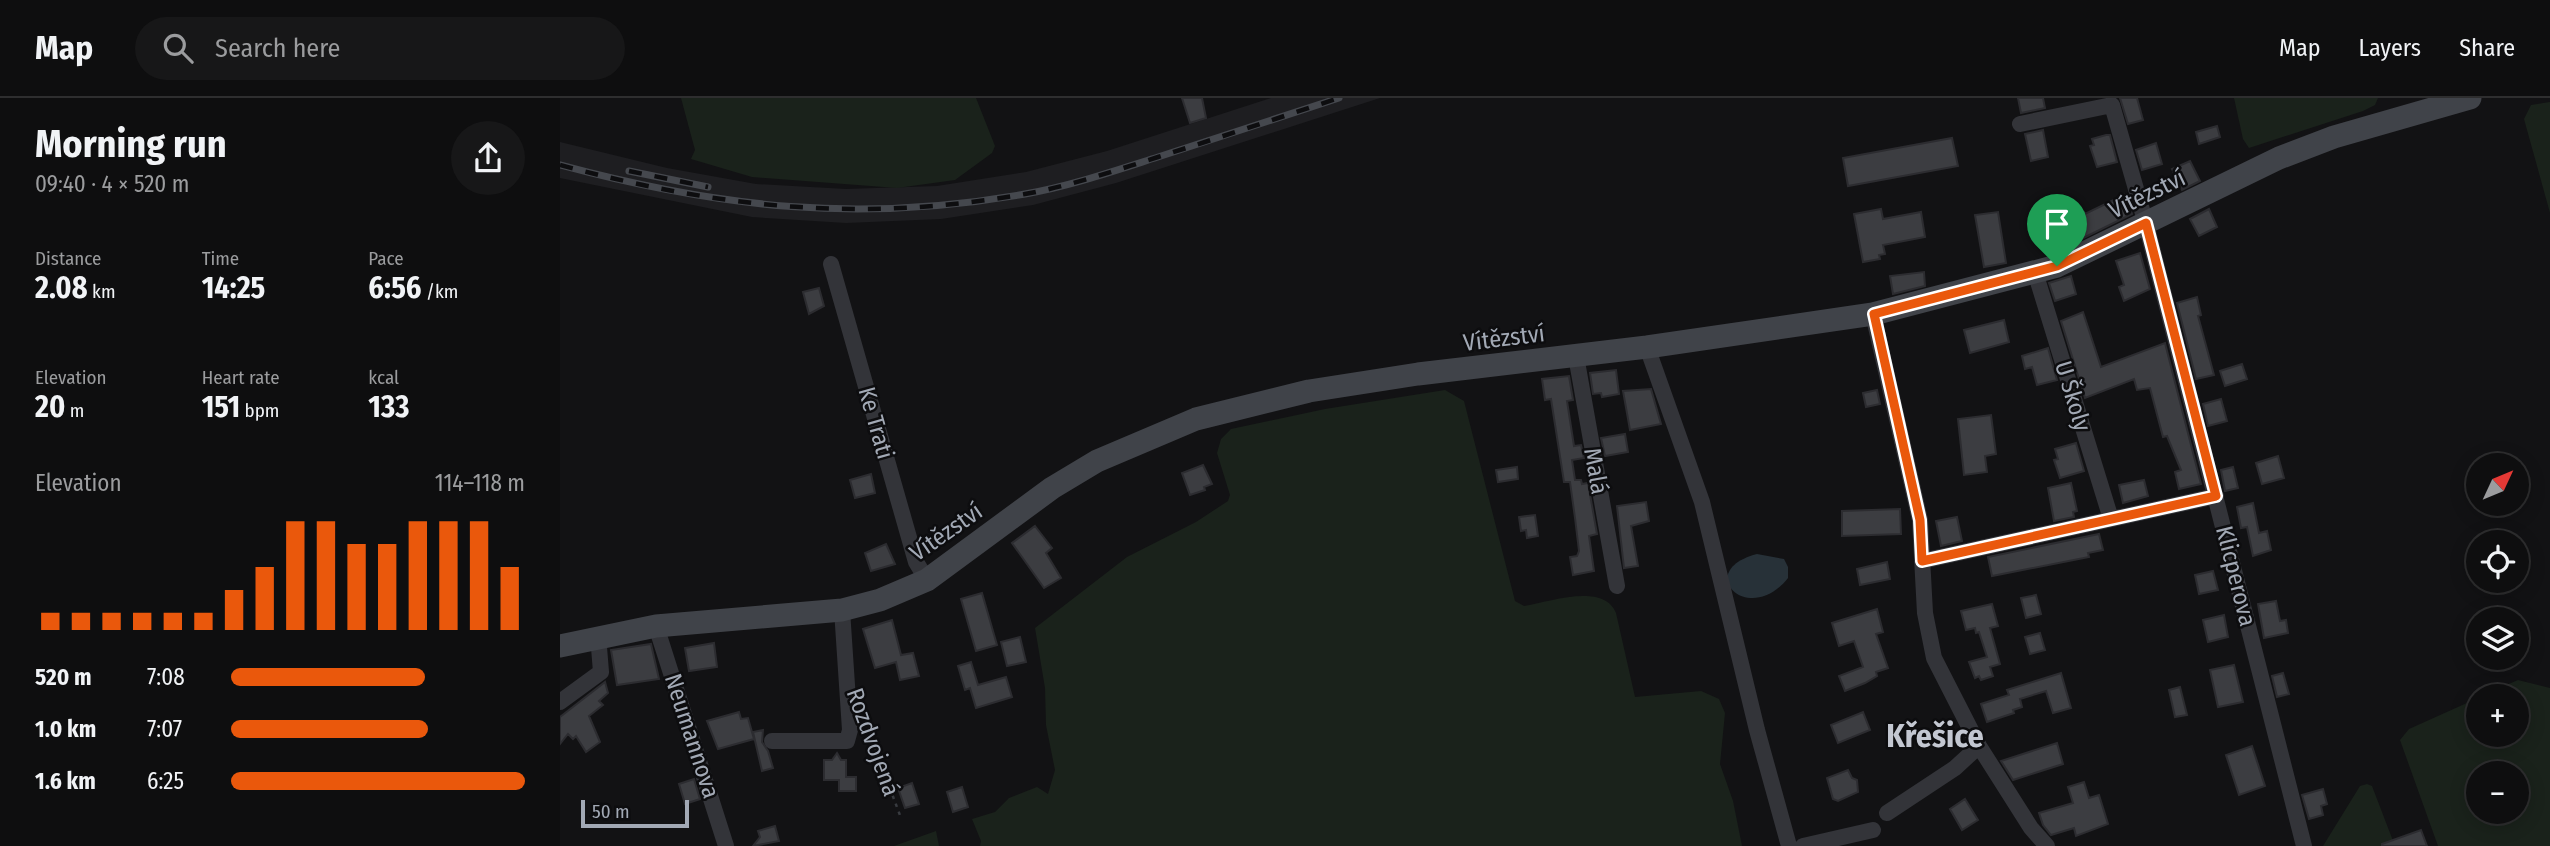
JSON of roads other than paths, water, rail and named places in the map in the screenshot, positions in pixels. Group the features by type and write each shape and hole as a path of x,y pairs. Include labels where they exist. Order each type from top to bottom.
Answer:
{"main road":[{"name":"Vítězství","path":"560,646 598,635 656,626 842,610 880,600 927,580 1052,488 1097,461 1196,419 1309,391 1874,314 2057,266 2279,158 2334,137 2470,98"}],"street":[{"name":"Klicperova","path":"2020,124 2112,105 2146,223 2304,846"},
{"name":"Ke Trati","path":"831,264 916,562 927,580"},
{"name":"U Školy","path":"2035,272 2111,519"},
{"path":"1874,314 1920,520 1925,612 1934,658 1979,746 2031,828 2047,846"},
{"path":"1647,347 1702,502 1757,730 1789,846"},
{"name":"Malá","path":"1576,355 1617,586"},
{"path":"1922,561 2216,496"},
{"name":"Rozdvojená","path":"772,741 847,741 850,730 842,610"},
{"name":"Neumannova","path":"656,626 726,846"},
{"path":"560,702 601,672 598,635"},
{"path":"1887,813 1955,768 1979,746"},
{"path":"1803,846 1873,830"}],"railway":[{"path":"560,165 619,180 734,201 848,209 906,208 964,203 1042,191 1108,173 1339,98"},
{"path":"629,171 708,187"}],"district":[{"name":"Křešice","path":"1935,736"}]}
